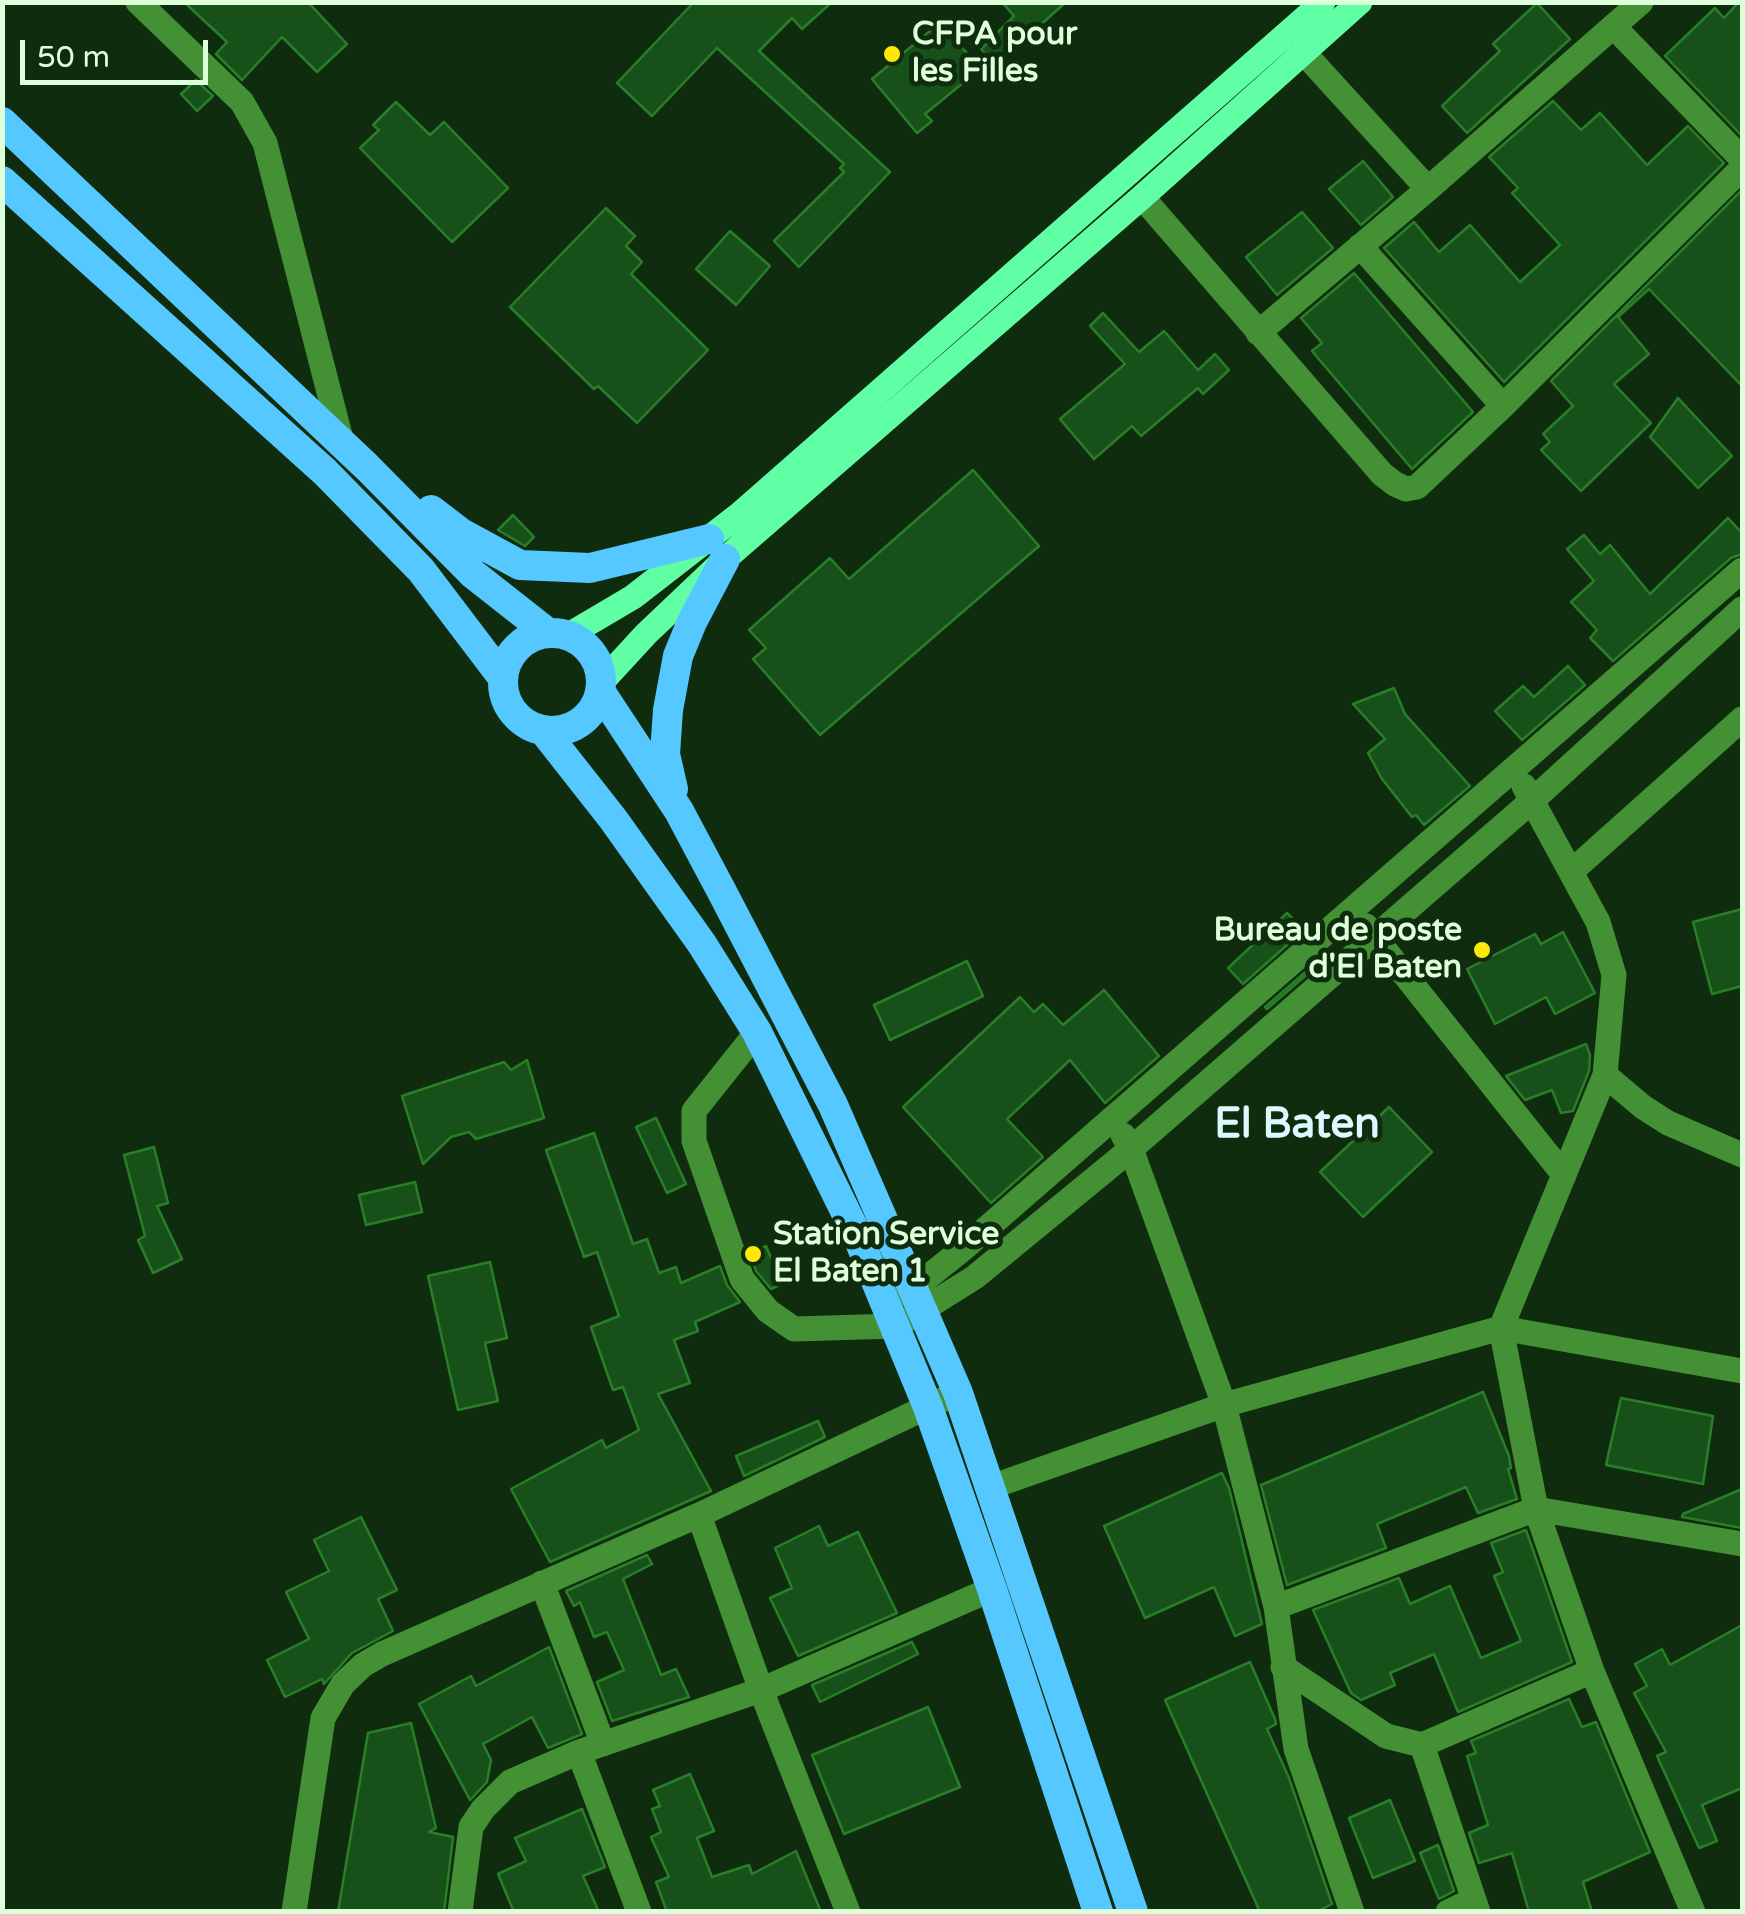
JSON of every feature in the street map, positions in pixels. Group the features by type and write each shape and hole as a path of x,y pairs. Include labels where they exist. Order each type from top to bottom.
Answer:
{"highway":[{"path":"2,122 342,443 473,574 558,634 583,644 594,657 600,687 678,812 833,1105 905,1307 928,1407 1098,1912"},
{"path":"2,182 325,472 421,570 504,678"},
{"path":"367,467 461,533 520,565 590,568 717,549 678,656 668,710 666,754 678,812"},
{"path":"558,634 526,640 510,657 504,678 513,712 527,724 543,730 574,726 595,705 600,687"},
{"path":"543,730 613,818 680,912 757,1032 857,1235 958,1393 1134,1912"}],"main road":[{"path":"558,634 717,549 1142,197 1324,2"},
{"path":"600,687 678,602 717,549 1244,89 1304,52 1360,2"}],"street":[{"path":"138,2 242,102 266,143 342,443"},
{"path":"1258,332 1641,2"},
{"path":"1614,27 1742,159"},
{"path":"1304,52 1428,189"},
{"path":"1142,197 1382,474 1406,489 1417,487 1503,406 1742,168"},
{"path":"1360,246 1503,406"},
{"path":"905,1307 1113,1118 1741,576"},
{"path":"757,1032 694,1111 694,1141 742,1279 754,1296 794,1329 849,1326 905,1307 975,1277 1131,1149 1534,799 1742,610"},
{"path":"1572,871 1742,720"},
{"path":"1512,770 1534,799 1598,922 1614,976 1605,1075 1501,1328 1536,1509 1592,1671 1693,1912"},
{"path":"1354,910 1564,1175"},
{"path":"1605,1075 1668,1123 1742,1155"},
{"path":"1113,1118 1131,1149 1224,1405 1276,1607 1296,1750 1352,1912"},
{"path":"988,1488 1224,1405 1501,1328 1742,1370"},
{"path":"294,1912 323,1718 343,1684 382,1654 698,1515 958,1393"},
{"path":"1276,1607 1536,1509 1742,1544"},
{"path":"698,1515 848,1912"},
{"path":"542,1584 639,1912"},
{"path":"460,1912 471,1827 510,1782 591,1748 762,1690 992,1589"},
{"path":"1283,1666 1386,1736 1422,1745 1592,1671"},
{"path":"1422,1745 1476,1906 1448,1912"},
{"path":"464,1879 476,1912"}],"building":[{"path":"184,2 308,2 347,44 317,72 282,37 242,80 216,54 227,42"},
{"path":"694,2 832,2 802,29 792,18 759,51 890,172 799,267 774,241 844,172 840,168 844,164 717,48 652,116 617,83"},
{"path":"1002,2 1066,2 996,65 981,49 1014,16"},
{"path":"1739,2 1742,136 1665,56 1715,8 1724,18"},
{"path":"1537,3 1570,39 1467,133 1442,106 1500,51 1493,44"},
{"path":"941,22 980,69 925,114 932,121 917,133 872,79"},
{"path":"196,80 213,96 197,111 181,94"},
{"path":"1553,101 1581,130 1600,113 1647,165 1688,126 1724,163 1504,382 1384,248 1414,222 1439,252 1470,225 1520,282 1560,245 1512,193 1518,188 1489,157"},
{"path":"396,102 430,135 444,122 508,188 452,242 360,148 379,130 373,125"},
{"path":"1363,161 1393,197 1361,225 1329,189"},
{"path":"1742,190 1742,386 1649,289 1618,317 1649,354 1614,384 1651,423 1581,491 1541,450 1550,442 1543,434 1573,406 1551,381"},
{"path":"606,208 635,236 626,246 642,262 631,274 708,350 637,423 598,386 594,389 510,307"},
{"path":"1302,212 1333,248 1277,295 1246,257"},
{"path":"730,231 770,266 736,305 696,269"},
{"path":"1354,273 1473,412 1412,469 1312,351 1322,343 1301,318"},
{"path":"1103,313 1139,352 1164,331 1198,370 1215,354 1229,370 1203,394 1198,388 1141,436 1132,426 1094,459 1060,419 1125,364 1090,326"},
{"path":"1678,398 1732,456 1698,488 1650,437"},
{"path":"973,470 1039,546 820,735 753,659 766,648 749,630 830,558 849,579"},
{"path":"513,515 534,537 525,546 498,530"},
{"path":"1728,518 1742,533 1742,554 1731,558 1613,661 1590,638 1597,630 1571,602 1594,581 1567,549 1584,535 1600,554 1610,545 1650,594"},
{"path":"1568,666 1585,685 1522,740 1495,711 1523,686 1534,697"},
{"path":"1394,688 1405,714 1470,786 1424,825 1416,815 1412,817 1382,779 1368,753 1385,739 1353,704"},
{"path":"1742,909 1742,986 1712,994 1693,922"},
{"path":"1287,913 1304,930 1243,984 1228,968"},
{"path":"1563,932 1595,993 1555,1014 1546,997 1495,1024 1467,969 1535,934 1541,944"},
{"path":"1324,956 1326,958 1265,1007"},
{"path":"967,961 983,996 890,1040 874,1005"},
{"path":"1104,990 1159,1056 1105,1103 1070,1060 1007,1119 1043,1157 991,1203 903,1107 1020,997 1034,1012 1043,1004 1063,1025"},
{"path":"1586,1044 1589,1071 1573,1111 1561,1113 1552,1090 1525,1100 1506,1076"},
{"path":"527,1060 544,1118 476,1139 469,1132 451,1137 423,1164 402,1096 504,1062 511,1070"},
{"path":"1389,1107 1432,1152 1363,1217 1320,1172"},
{"path":"656,1118 686,1184 667,1193 636,1127"},
{"path":"594,1133 633,1244 647,1239 659,1273 676,1267 681,1283 720,1266 727,1285 740,1302 695,1322 698,1331 674,1340 690,1383 658,1394 711,1491 550,1562 511,1489 602,1440 606,1448 639,1430 623,1387 613,1390 591,1327 619,1316 597,1252 584,1257 546,1150"},
{"path":"154,1147 168,1203 157,1206 182,1259 153,1273 138,1240 145,1236 124,1155"},
{"path":"415,1182 422,1212 366,1225 359,1195"},
{"path":"766,1246 782,1284 771,1289 756,1271 750,1253"},
{"path":"490,1262 507,1338 485,1343 498,1401 458,1410 428,1276"},
{"path":"1483,1392 1509,1456 1508,1469 1517,1499 1478,1513 1466,1487 1377,1524 1386,1548 1287,1585 1261,1485"},
{"path":"1621,1398 1713,1416 1703,1484 1606,1465"},
{"path":"818,1421 825,1437 744,1476 736,1456"},
{"path":"1222,1473 1262,1624 1235,1636 1214,1587 1145,1618 1104,1526"},
{"path":"1742,1489 1742,1528 1682,1517 1683,1514"},
{"path":"361,1517 397,1590 378,1599 393,1631 352,1653 324,1684 322,1679 285,1697 267,1660 309,1639 286,1592 329,1571 314,1540"},
{"path":"819,1526 828,1546 858,1532 897,1613 798,1656 770,1598 792,1588 775,1548"},
{"path":"1526,1530 1572,1662 1458,1712 1434,1654 1390,1673 1395,1685 1361,1700 1351,1693 1313,1610 1399,1578 1410,1604 1450,1586 1481,1658 1521,1641 1494,1576 1503,1572 1491,1543"},
{"path":"647,1555 652,1564 623,1579 661,1675 676,1669 689,1697 612,1721 597,1682 624,1670 607,1632 594,1637 580,1602 574,1606 566,1591"},
{"path":"1742,1625 1742,1788 1702,1805 1717,1841 1699,1848 1657,1756 1666,1752 1634,1693 1647,1686 1635,1664 1662,1649 1670,1665"},
{"path":"912,1642 918,1654 820,1702 812,1685"},
{"path":"549,1647 582,1734 548,1748 532,1717 483,1744 491,1760 487,1782 470,1800 419,1704 471,1676 476,1686"},
{"path":"1250,1662 1275,1719 1276,1724 1267,1729 1289,1778 1332,1904 1316,1912 1260,1912 1165,1700"},
{"path":"1569,1699 1582,1727 1596,1722 1650,1852 1583,1882 1592,1912 1529,1912 1512,1853 1479,1863 1469,1833 1488,1825 1467,1756 1476,1753 1471,1741"},
{"path":"928,1707 960,1787 844,1834 812,1755"},
{"path":"411,1723 436,1828 429,1832 453,1837 444,1912 338,1912 368,1733"},
{"path":"690,1774 714,1831 697,1838 712,1877 749,1865 752,1874 796,1851 821,1912 667,1912 656,1882 669,1877 651,1837 661,1832 652,1809 660,1806 653,1790"},
{"path":"1390,1800 1415,1861 1373,1878 1349,1818"},
{"path":"582,1809 605,1867 583,1876 599,1912 514,1912 498,1874 526,1861 515,1838"},
{"path":"1438,1845 1454,1891 1439,1899 1420,1853"}],"place":[{"name":"CFPA pour les Filles","path":"892,54"},
{"name":"Bureau de poste d'El Baten","path":"1482,950"},
{"name":"Station Service El Baten 1","path":"753,1254"}],"district":[{"name":"El Baten","path":"1297,1126"}]}
